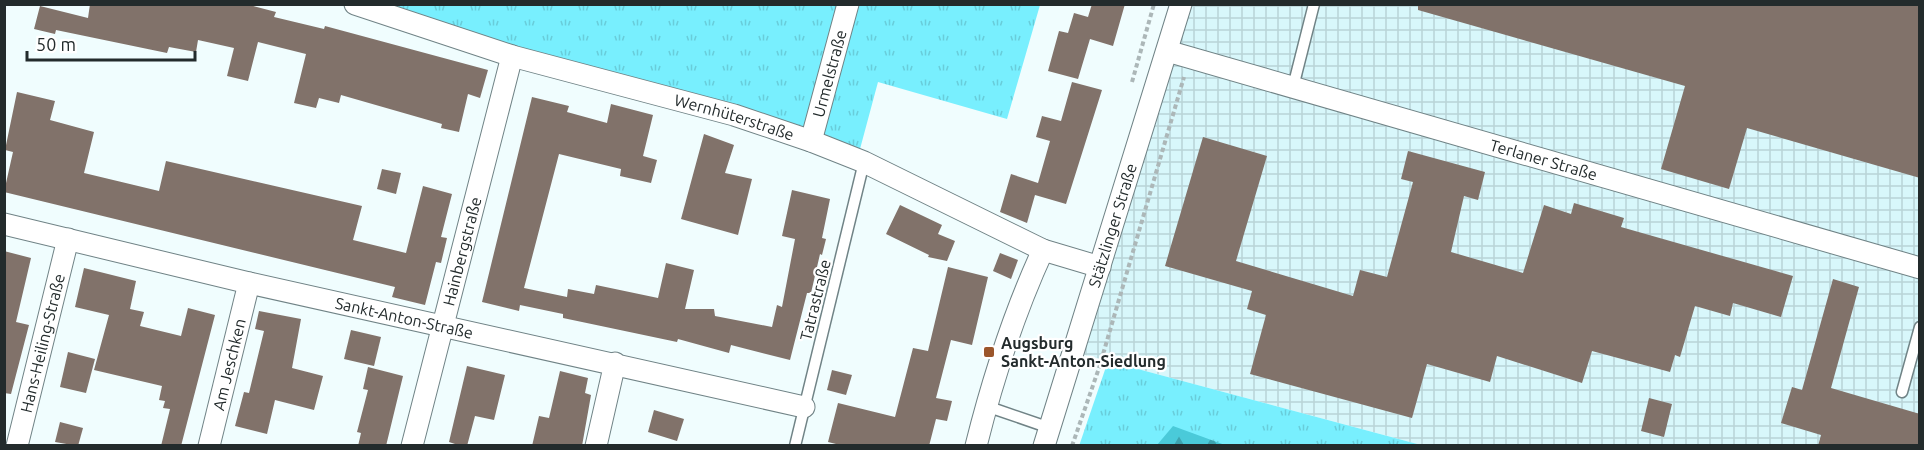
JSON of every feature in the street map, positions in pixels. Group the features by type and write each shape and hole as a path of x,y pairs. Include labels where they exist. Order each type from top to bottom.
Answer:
{"street":[{"name":"Wernhüterstraße","path":"355,4 512,57 734,115 811,141 864,162 1044,250 1100,267"},
{"name":"Urmelstraße","path":"811,141 848,4"},
{"name":"Stätzlinger Straße","path":"1047,437 1181,4"},
{"name":"Terlaner Straße","path":"1167,51 1920,268"},
{"name":"Hainbergstraße","path":"412,446 512,57"},
{"name":"Sankt-Anton-Straße","path":"4,224 249,283 804,407"},
{"name":"Hans-Heiling-Straße","path":"18,446 68,239"},
{"path":"976,446 986,406 1013,322 1044,250"},
{"name":"Am Jeschken","path":"209,446 249,283"},
{"path":"596,446 615,363"}],"lane":[{"path":"1293,87 1314,4"},
{"name":"Tatrastraße","path":"795,446 864,162"},
{"path":"1902,392 1920,327"},
{"path":"986,406 1047,437"}],"path":[{"path":"1072,446 1099,368 1190,57"}],"shaded area":[{"path":"1181,5 1919,5 1919,445 1421,445 1074,352"}],"green space":[{"path":"381,5 1040,5 1007,119 878,82 860,149 737,105 514,48"},
{"path":"1108,361 1421,445 1079,446"},
{"path":"1173,426 1225,445 1157,445"}],"building":[{"path":"90,4 246,4 276,12 274,17 324,29 325,26 488,70 480,98 468,94 459,132 441,128 442,124 341,95 339,103 319,98 316,108 294,103 306,54 258,42 248,81 227,76 234,48 198,40 196,52 169,47 167,53 56,30 55,34 34,29 40,6 88,18"},
{"path":"1092,4 1125,4 1113,46 1090,39 1078,79 1048,71 1059,31 1068,33 1074,13 1088,17"},
{"path":"1418,4 1920,4 1920,178 1747,128 1729,189 1661,169 1685,86 1418,10"},
{"path":"1072,82 1102,90 1066,204 1035,195 1027,223 1000,212 1011,174 1038,183 1050,141 1036,137 1042,116 1061,121"},
{"path":"17,92 55,101 50,120 94,132 84,173 159,191 166,161 362,206 353,240 406,253 423,186 452,194 441,237 447,238 441,263 436,262 425,305 392,297 395,287 4,192 13,152 5,150"},
{"path":"532,97 569,106 567,112 607,123 611,104 653,115 643,156 657,160 651,183 620,176 621,169 559,154 524,288 567,297 568,289 594,294 596,285 658,298 666,263 694,270 685,309 714,309 715,316 772,327 777,305 782,307 795,239 782,236 792,190 830,199 822,238 826,239 811,293 807,293 790,360 731,345 729,353 678,339 677,342 563,318 563,314 520,305 519,311 482,302"},
{"path":"704,134 734,145 725,173 752,179 738,235 681,219"},
{"path":"1203,137 1267,156 1236,261 1353,296 1360,270 1387,277 1413,182 1401,179 1408,151 1485,172 1478,200 1464,196 1451,252 1523,273 1544,205 1571,214 1574,203 1624,218 1621,227 1793,276 1781,317 1733,303 1730,316 1695,306 1680,357 1675,355 1670,372 1592,351 1582,383 1497,356 1490,382 1427,364 1412,418 1250,374 1266,315 1247,309 1252,291 1165,266"},
{"path":"382,169 401,173 396,194 377,189"},
{"path":"900,205 942,225 938,234 955,241 947,261 928,257 929,255 886,234"},
{"path":"4,251 31,258 16,322 29,325 11,394 4,393"},
{"path":"1000,253 1018,260 1011,279 993,271"},
{"path":"948,267 988,277 972,345 951,340 936,398 952,401 947,421 936,419 929,446 844,446 828,442 838,403 895,417 913,348 928,351"},
{"path":"84,268 136,281 130,309 144,312 140,326 181,336 188,308 215,315 181,446 161,446 170,409 163,408 165,401 159,400 162,386 94,370 109,315 75,307"},
{"path":"1833,279 1859,287 1831,388 1920,414 1920,446 1818,446 1821,435 1781,423 1792,387 1802,390"},
{"path":"259,311 301,319 292,368 323,376 314,410 275,400 267,434 235,426 244,392 249,393 264,331 255,329"},
{"path":"351,330 381,337 374,366 344,359"},
{"path":"68,352 95,359 86,393 60,387"},
{"path":"467,366 505,375 494,420 475,416 467,446 461,446 449,442"},
{"path":"368,367 403,376 386,446 358,446 361,433 357,432 368,390 363,389"},
{"path":"832,370 852,375 846,395 827,390"},
{"path":"560,371 588,378 585,393 591,395 582,446 532,446 539,416 549,418"},
{"path":"1649,398 1672,404 1664,437 1641,431"},
{"path":"654,410 684,419 677,441 648,432"},
{"path":"60,422 83,428 78,446 55,442"}],"place":[{"name":"Augsburg Sankt-Anton-Siedlung","path":"989,352"}]}
